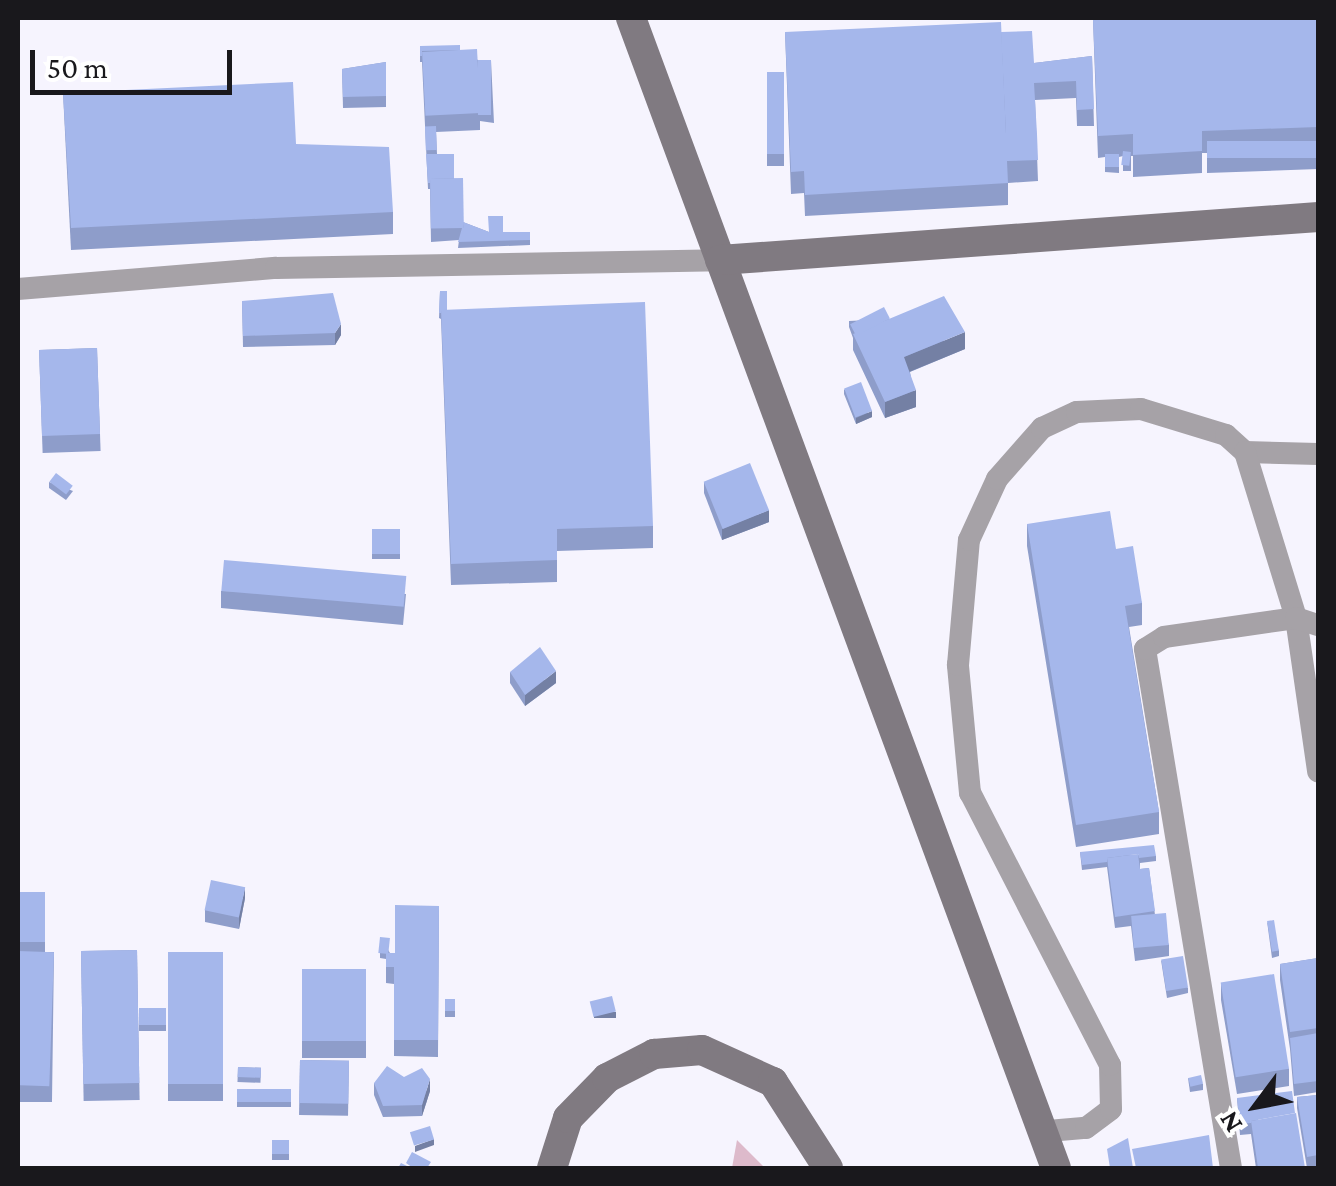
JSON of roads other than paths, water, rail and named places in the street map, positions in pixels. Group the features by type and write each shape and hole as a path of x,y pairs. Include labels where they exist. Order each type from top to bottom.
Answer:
{"street":[{"path":"630,18 1048,1131 1056,1168"},
{"path":"18,290 276,268 720,260 1318,217"},
{"path":"1048,1131 1086,1128 1111,1108 1110,1065 970,793 958,665 969,540 997,478 1042,428 1077,412 1140,410 1226,435 1245,452 1307,621 1318,771"},
{"path":"1245,452 1318,454"},
{"path":"1232,1168 1145,649 1164,637 1307,621"},
{"path":"552,1168 568,1118 607,1078 654,1054 702,1050 773,1082 828,1168"}]}
